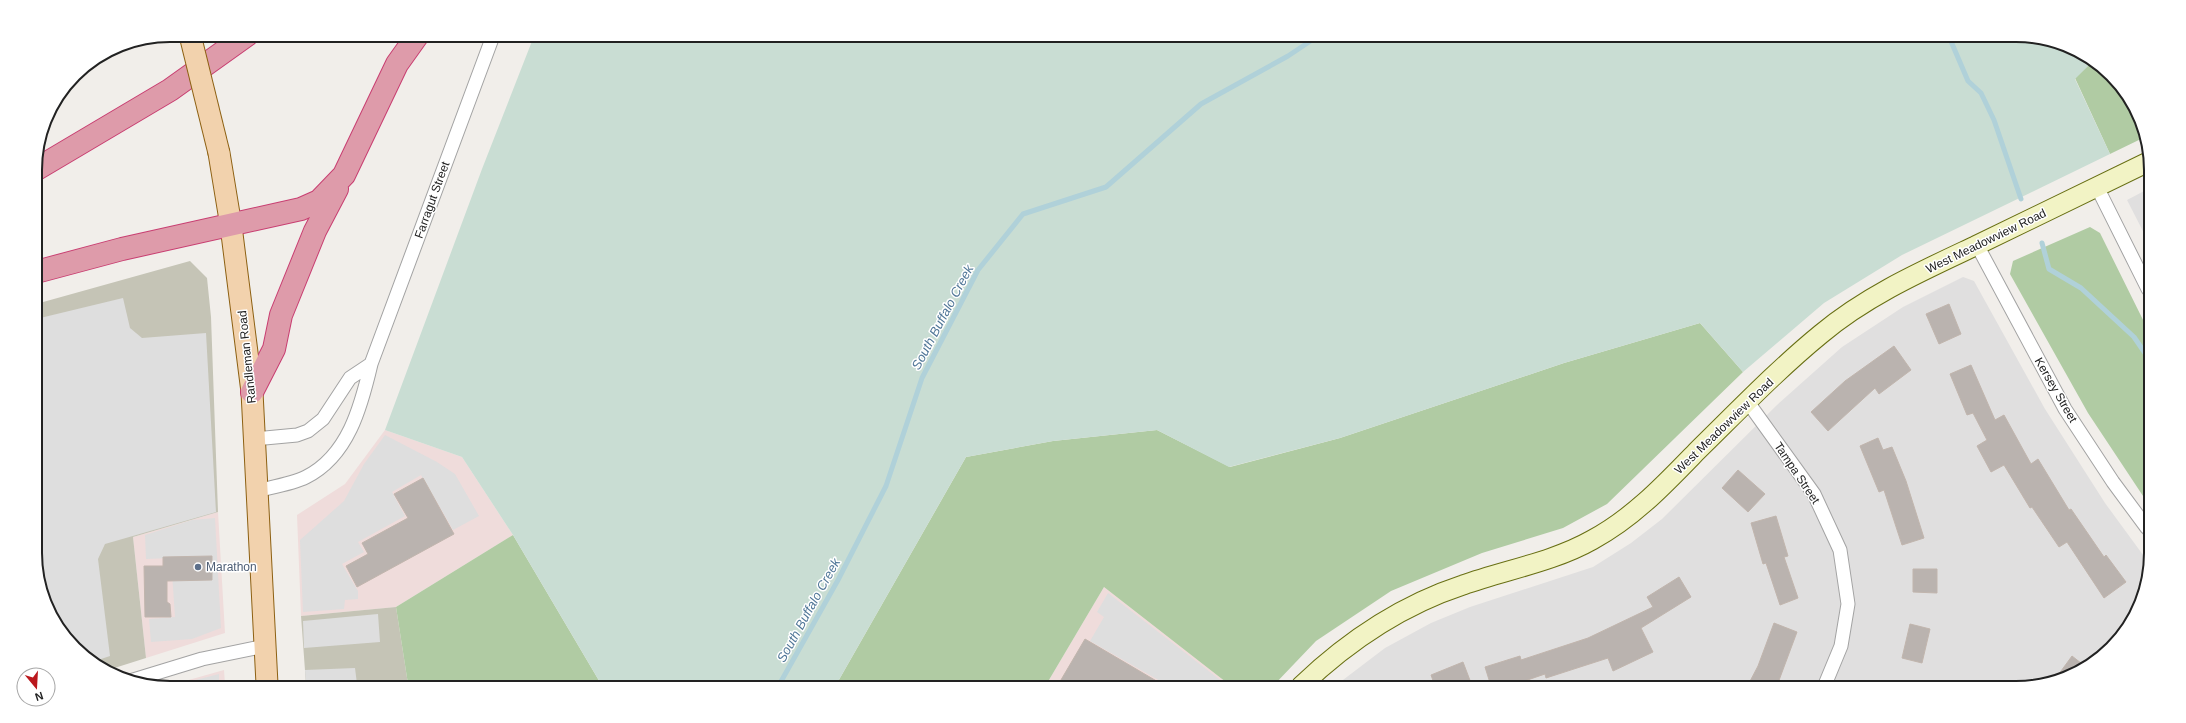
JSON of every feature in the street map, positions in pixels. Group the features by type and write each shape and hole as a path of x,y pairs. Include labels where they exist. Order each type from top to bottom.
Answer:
{"highway":[{"path":"42,166 170,90 237,42"},
{"path":"252,392 274,349 281,315 315,231 344,175 397,64 413,42"},
{"path":"42,270 122,249 231,226 307,206 319,201 344,175"}],"main road":[{"name":"Randleman Road","path":"192,42 219,153 231,226 252,392 267,681"}],"street":[{"name":"Farragut Street","path":"256,491 305,478 322,468 335,455 348,434 365,390 371,364 491,42"},
{"name":"West Meadowview Road","path":"1307,681 1362,636 1416,604 1463,585 1561,554 1591,541 1618,524 1642,506 1748,401 1822,333 1870,301 1915,275 2144,164"},
{"path":"2097,187 2144,281"},
{"name":"Kersey Street","path":"1977,245 2065,409 2113,482 2144,524"},
{"path":"254,439 297,435 308,431 323,419 350,378 371,364"},
{"name":"Tampa Street","path":"1748,401 1814,494 1840,550 1848,604 1841,646 1826,681"},
{"path":"142,678 202,659 265,646"}],"shaded area":[{"path":"2144,191 2144,233 2127,200"},
{"path":"190,261 207,278 211,317 218,512 133,537 146,658 115,668 92,655 79,644 68,631 52,602 44,578 42,553 42,302"},
{"path":"1963,277 1974,281 2045,409 2105,503 2144,556 2140,586 2127,617 2112,637 2100,649 2080,664 2049,677 2025,681 1342,681 1385,648 1431,623 1470,607 1593,567 1631,543 1662,519 1777,405 1842,347 1903,307"},
{"path":"123,298 130,328 142,338 206,333 216,512 105,544 98,559 110,656 99,660 79,644 68,631 52,602 44,578 42,553 42,318"},
{"path":"385,430 462,457 513,535 396,607 301,616 297,515 345,484"},
{"path":"385,435 437,462 455,474 479,516 453,530 421,475 392,492 405,516 358,542 364,552 342,564 358,591 358,599 345,600 344,609 303,612 300,540 344,501 364,464"},
{"path":"218,512 225,633 146,658 133,537"},
{"path":"215,518 221,628 192,639 151,642 149,619 175,617 171,558 146,559 145,535 192,520"},
{"path":"1104,587 1225,681 1048,681"},
{"path":"1108,593 1222,681 1160,681 1090,641 1104,617 1097,612"},
{"path":"396,607 408,681 306,681 301,616"},
{"path":"378,614 380,642 304,648 303,621"},
{"path":"355,668 357,681 306,681 305,670"},
{"path":"224,670 225,681 185,681"},
{"path":"219,674 219,681 192,681"}],"green space":[{"path":"532,42 2033,43 2049,46 2065,52 2080,59 2089,65 2075,79 2110,154 1902,255 1824,303 1743,372 1700,323 1564,363 1340,438 1229,467 1157,430 1053,441 966,457 838,681 599,681 513,535 462,457 385,430 482,169"},
{"path":"2089,65 2100,74 2112,86 2131,113 2140,139 2110,154 2075,78"},
{"path":"2090,227 2100,233 2144,322 2144,497 2088,413 2010,274 2013,261"},
{"path":"1700,323 1743,372 1607,504 1563,528 1482,553 1391,591 1316,641 1278,681 1225,681 1104,587 1048,681 838,681 966,457 1053,441 1157,430 1230,467 1340,438 1564,363"},
{"path":"513,535 599,681 408,681 396,607"}],"building":[{"path":"1949,304 1961,334 1939,344 1926,314"},
{"path":"1894,346 1911,370 1879,394 1875,388 1828,431 1811,412 1845,381"},
{"path":"1971,365 1995,420 2004,415 2031,464 2038,459 2069,510 2071,509 2104,557 2106,555 2126,582 2104,598 2067,542 2059,547 2032,507 2030,508 2004,465 1991,472 1977,446 1987,440 1973,413 1967,415 1950,374"},
{"path":"1878,438 1883,450 1892,447 1906,481 1924,538 1902,545 1884,490 1879,492 1860,446"},
{"path":"1738,470 1765,494 1748,512 1722,488"},
{"path":"423,478 454,534 357,587 346,566 368,554 362,543 408,518 394,494"},
{"path":"1776,516 1788,556 1784,557 1798,598 1780,605 1766,563 1763,564 1751,523"},
{"path":"212,556 212,580 167,581 167,602 170,604 171,617 145,617 144,566 163,566 163,557"},
{"path":"1913,569 1937,569 1937,593 1913,592"},
{"path":"1679,577 1691,597 1641,628 1653,652 1613,671 1608,658 1546,678 1545,674 1525,681 1489,681 1485,667 1520,656 1521,660 1588,638 1653,607 1647,597"},
{"path":"1774,623 1797,632 1779,681 1750,681 1758,666"},
{"path":"1910,624 1930,629 1922,663 1902,658"},
{"path":"1085,639 1156,681 1060,681"},
{"path":"2072,656 2081,663 2065,671 2060,673"},
{"path":"1463,662 1470,681 1433,681 1431,675"}],"waterway":[{"name":"South Buffalo Creek","path":"781,681 838,580 886,486 922,378 978,270 1023,214 1106,187 1201,104 1288,56 1309,42"},
{"path":"1951,42 1968,81 1981,93 1994,120 2021,199"},
{"path":"2042,243 2049,269 2081,288 2134,337 2144,352"}],"place":[{"name":"Marathon","path":"198,567"}]}
